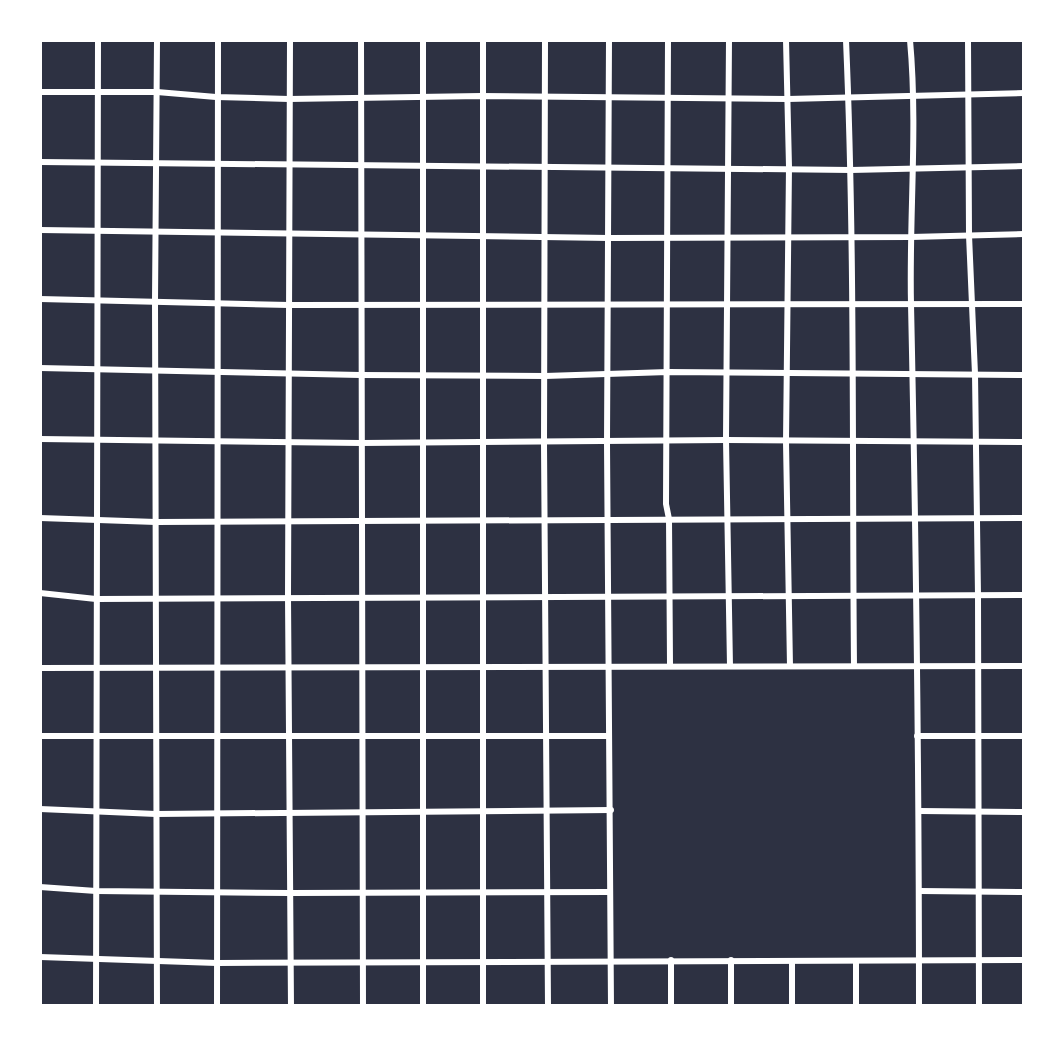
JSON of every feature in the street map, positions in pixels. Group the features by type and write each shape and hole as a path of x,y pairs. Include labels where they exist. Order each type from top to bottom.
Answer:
{"street":[{"path":"96,1006 98,40"},
{"path":"157,1006 155,302 158,40"},
{"path":"217,1006 218,40"},
{"path":"290,40 288,667 291,1006"},
{"path":"361,40 360,812 363,1006"},
{"path":"422,1006 420,304 423,40"},
{"path":"483,40 483,1006"},
{"path":"545,40 547,237 544,444 548,1006"},
{"path":"609,40 607,443 611,1006"},
{"path":"668,40 666,504 670,519 670,664"},
{"path":"729,40 726,440 730,666"},
{"path":"786,40 789,167 786,442 790,666"},
{"path":"846,40 852,237 850,443 854,666"},
{"path":"910,40 915,97 911,170 911,306 917,520 919,1006"},
{"path":"968,40 968,234 975,374 978,595 979,1006"},
{"path":"40,92 157,92 289,99 481,96 849,99 968,92 1024,93"},
{"path":"40,162 157,162 217,166 789,167 851,170 1024,166"},
{"path":"40,230 157,230 218,235 288,236 421,234 608,238 668,235 911,237 1024,234"},
{"path":"40,299 482,306 1024,304"},
{"path":"40,368 360,375 545,376 607,372 1024,374"},
{"path":"40,439 544,444 726,440 915,444 1024,442"},
{"path":"40,518 96,522 1024,518"},
{"path":"40,593 96,599 1024,595"},
{"path":"40,668 610,664 1024,666"},
{"path":"40,736 609,736"},
{"path":"917,736 1024,736"},
{"path":"40,809 156,814 611,810"},
{"path":"920,811 1024,811"},
{"path":"40,887 96,891 290,893 610,892"},
{"path":"920,891 1024,892"},
{"path":"40,957 96,961 217,963 1024,960"},
{"path":"671,960 671,1006"},
{"path":"731,960 731,1006"},
{"path":"792,961 792,1006"},
{"path":"856,961 856,1006"}]}
